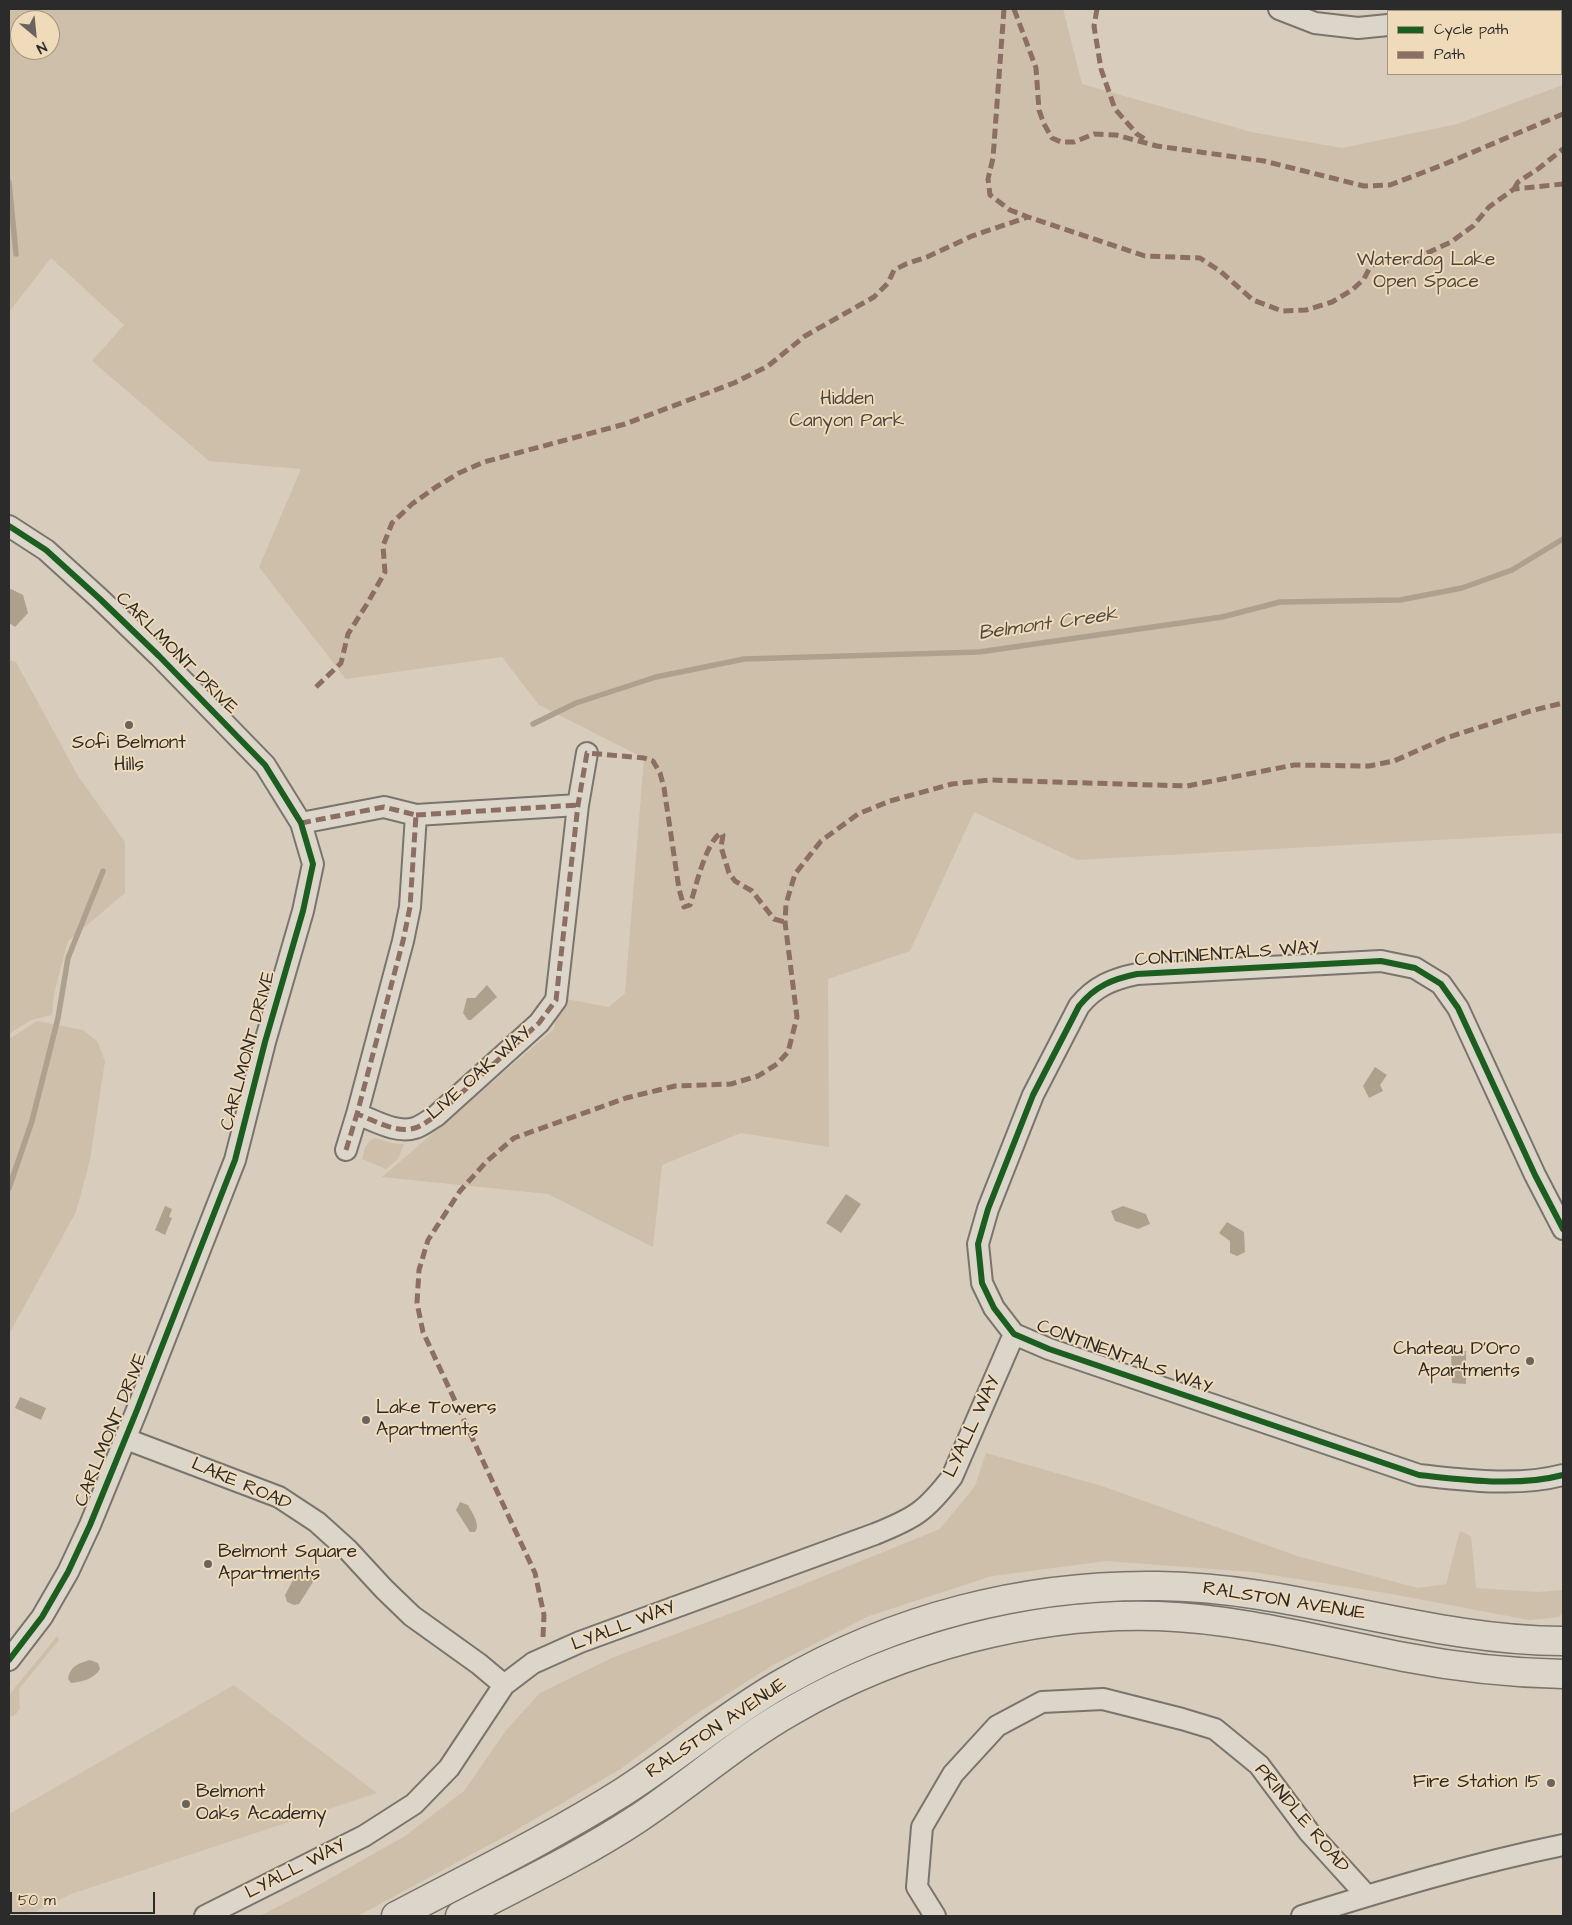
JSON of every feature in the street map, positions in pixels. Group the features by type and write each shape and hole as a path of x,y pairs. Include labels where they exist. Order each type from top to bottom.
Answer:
{"main road":[{"name":"RALSTON AVENUE","path":"396,1916 580,1818 662,1766 738,1711 779,1685 866,1642 911,1624 956,1610 1003,1599 1056,1591 1159,1586 1210,1588 1265,1595 1463,1632 1559,1639"},
{"name":"RALSTON AVENUE","path":"460,1916 558,1864 635,1820 754,1735 793,1710 875,1670 916,1654 978,1636 1054,1622 1104,1618 1154,1616 1206,1619 1261,1626 1435,1662 1557,1677"}],"street":[{"path":"1279,9 1315,23 1358,28 1387,26"},
{"name":"CARLMONT DRIVE","path":"9,526 46,550 159,656 265,765 301,823 313,864 303,911 265,1042 235,1160 126,1439 90,1525 68,1572 42,1617 9,1660"},
{"name":"LIVE OAK WAY","path":"357,1114 397,1129 417,1128 436,1116 545,1016 556,1000 578,805 587,753"},
{"path":"301,823 384,807 416,814 578,805"},
{"path":"346,1150 403,941 410,908 416,814"},
{"name":"CONTINENTALS WAY","path":"1563,1229 1535,1175 1458,1008 1441,984 1416,968 1381,961 1137,974 1117,978 1088,995 1080,1006 1033,1095 988,1209 978,1244 982,1283 994,1308 1014,1334 1049,1350 1419,1476 1465,1481 1508,1481 1563,1475"},
{"name":"LYALL WAY","path":"205,1916 348,1845 414,1804 449,1768 504,1684 533,1663 580,1642 906,1522 923,1511 937,1497 952,1477 1014,1334"},
{"name":"LAKE ROAD","path":"126,1439 279,1497 317,1522 348,1550 412,1616 504,1684"},
{"name":"PRINDLE ROAD","path":"935,1916 917,1887 922,1827 953,1774 997,1726 1042,1702 1102,1700 1216,1729 1259,1765 1309,1832 1367,1896"},
{"path":"1302,1916 1517,1854 1563,1844"}],"shaded area":[{"path":"9,588 23,595 28,613 15,627 9,623"},
{"path":"487,985 497,997 471,1020 468,1020 463,1013 467,998 475,998"},
{"path":"1375,1067 1387,1075 1380,1085 1383,1091 1369,1098 1363,1086"},
{"path":"846,1194 861,1204 841,1233 826,1223"},
{"path":"165,1206 172,1209 169,1217 172,1218 165,1235 155,1230"},
{"path":"1123,1206 1146,1214 1150,1224 1138,1229 1115,1221 1111,1211"},
{"path":"1227,1222 1244,1232 1245,1252 1237,1256 1230,1253 1230,1241 1219,1233"},
{"path":"1451,1351 1466,1351 1466,1384 1452,1383"},
{"path":"20,1397 46,1408 41,1420 15,1408"},
{"path":"460,1502 468,1505 474,1515 477,1526 475,1532 470,1532 456,1510"},
{"path":"303,1570 312,1575 313,1582 299,1604 294,1605 287,1602 285,1595 297,1573"},
{"path":"90,1660 98,1663 100,1669 87,1679 71,1683 68,1679 73,1668"},
{"name":"Belmont Oaks Academy","path":"234,1685 377,1793 71,1894 26,1916 9,1916 9,1814"}],"green space":[{"name":"Hidden Canyon Park","path":"9,9 1063,9 1082,84 1251,132 1342,148 1457,124 1563,85 1563,833 1077,860 974,812 910,951 828,979 829,1147 741,1133 662,1165 653,1247 548,1194 382,1177 554,1029 555,1019 566,999 609,1007 625,993 644,758 539,705 502,657 346,679 259,567 301,469 209,461 92,361 124,325 51,258 9,312"},
{"path":"9,660 16,662 78,776 125,842 125,893 68,941 54,994 52,1015 31,1020 9,1034"},
{"path":"37,1021 83,1030 97,1041 105,1061 90,1160 76,1212 9,1334 9,1039"},
{"path":"376,1138 391,1143 404,1144 398,1159 386,1169 362,1159 368,1143"},
{"path":"986,1453 1105,1487 1297,1556 1418,1588 1446,1584 1460,1531 1471,1536 1476,1588 1538,1592 1563,1590 1563,1613 1559,1617 1529,1620 1386,1593 1253,1572 1106,1561 992,1576 869,1616 773,1665 690,1718 622,1768 511,1833 358,1916 260,1916 405,1836 464,1791 507,1729 540,1693 614,1657 750,1606 940,1529 975,1486"},
{"path":"57,1636 59,1640 19,1689 20,1709 14,1716 9,1716 9,1695"}],"waterway":[{"path":"9,182 16,254"},
{"name":"Belmont Creek","path":"533,724 576,703 656,677 744,659 979,652 1222,617 1280,602 1400,600 1462,588 1512,570 1563,539"},
{"name":"Belmont Creek","path":"9,1188 32,1121 58,1018 68,958 103,871"}],"marked path":[{"path":"1004,9 993,158 988,179 990,195 1010,210 1145,256 1200,258 1220,271 1253,300 1282,311 1306,310 1332,302 1352,290 1364,279 1370,267 1379,259 1398,263 1412,260 1451,242 1473,226 1489,207 1514,189 1563,184"},
{"path":"1014,9 1036,68 1039,110 1052,138 1061,142 1074,142 1094,134 1116,135 1157,146 1264,161 1364,186 1390,185 1563,114"},
{"path":"1097,9 1094,26 1101,69 1115,109 1137,134 1148,141"},
{"path":"1514,189 1518,182 1563,149"},
{"path":"316,687 341,663 348,634 385,572 383,546 392,523 412,504 436,487 459,473 484,462 625,424 734,383 768,366 805,336 874,297 888,283 894,270 972,236 1028,217"},
{"path":"543,1637 544,1615 535,1573 423,1332 417,1303 419,1270 428,1240 460,1191 487,1161 514,1138 626,1098 675,1086 731,1084 758,1076 777,1064 788,1052 797,1017 785,922 786,904 795,874 821,841 858,814 890,801 952,784 989,780 1187,786 1294,765 1369,766 1394,761 1446,738 1530,711 1563,703"},
{"path":"301,823 384,807 416,815 410,907 403,941 357,1114 393,1128 415,1128 436,1116 539,1023 556,1000 578,805 587,753 644,758 653,761 660,773 664,788 679,889 684,907 690,905 706,855 721,833 723,835 721,847 729,873 735,881 752,891 774,919 785,922"},
{"path":"416,815 578,805"},
{"path":"346,1150 357,1114"}],"cycle path":[{"path":"9,526 46,550 100,599 159,656 265,765 301,823 313,864 303,911 265,1042 235,1160 90,1525 68,1572 42,1617 9,1660"},
{"path":"1563,1229 1535,1175 1458,1008 1441,984 1415,968 1381,961 1137,974 1120,978 1098,988 1079,1006 1033,1095 988,1209 978,1244 982,1283 994,1308 1014,1334 1049,1349 1419,1475 1510,1482 1546,1479 1563,1475"}],"place":[{"name":"Sofi Belmont Hills","path":"129,725"},
{"name":"Chateau D'Oro Apartments","path":"1530,1361"},
{"name":"Lake Towers Apartments","path":"366,1420"},
{"name":"Belmont Square Apartments","path":"208,1564"},
{"name":"Fire Station 15","path":"1551,1783"},
{"name":"Belmont Oaks Academy","path":"186,1804"}],"park label":[{"name":"Waterdog Lake Open Space","path":"1426,272"}]}
